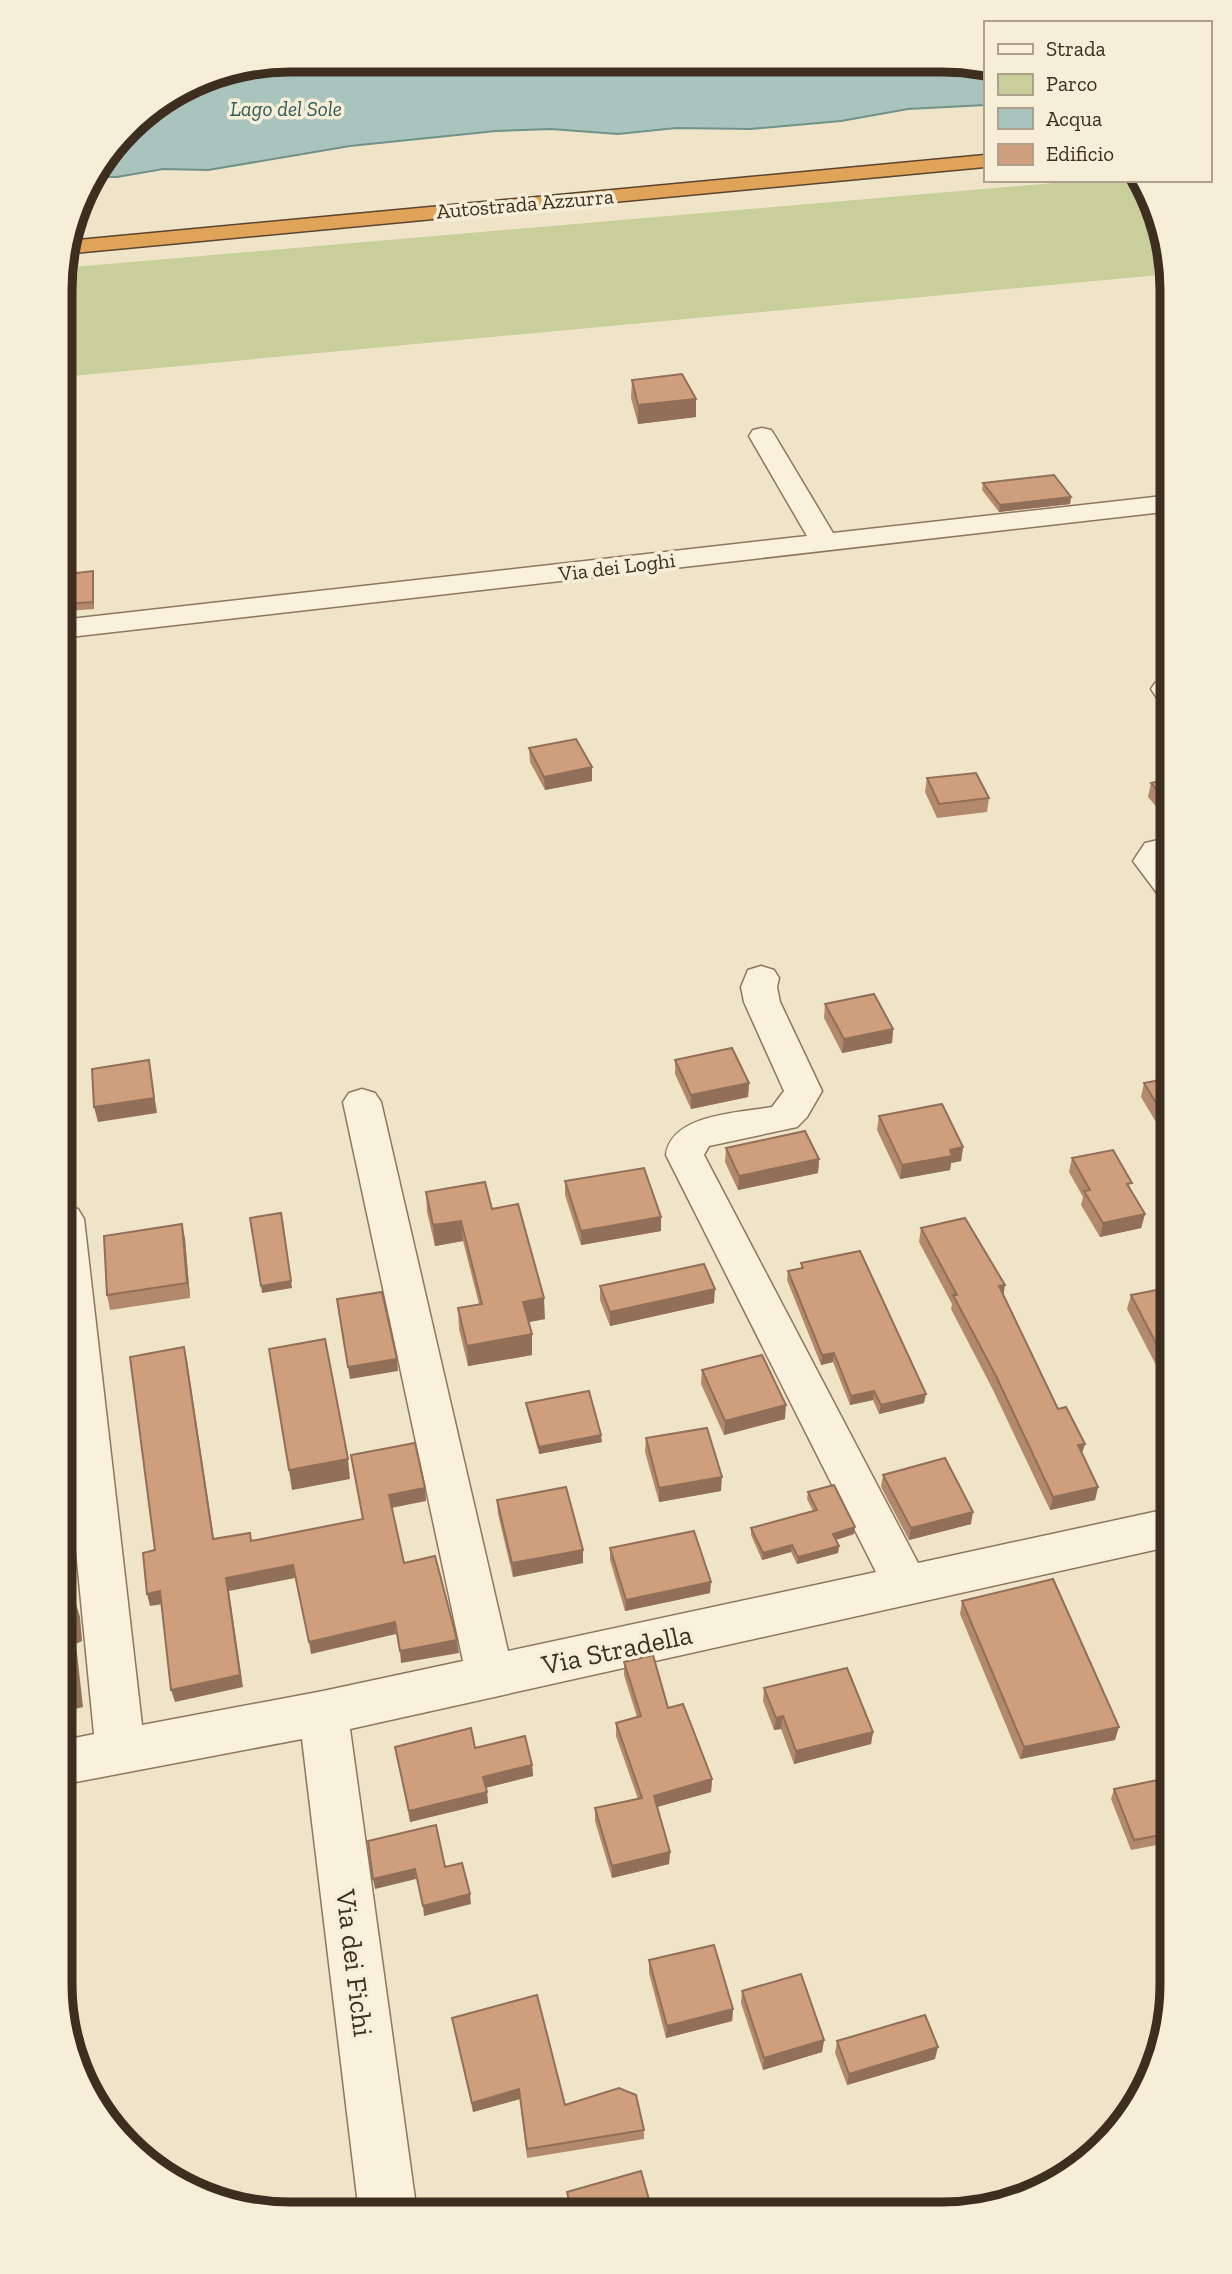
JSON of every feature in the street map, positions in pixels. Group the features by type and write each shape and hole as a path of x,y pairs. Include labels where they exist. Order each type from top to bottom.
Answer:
{"highway":[{"name":"Autostrada Azzurra","path":"79,233 984,148"},
{"name":"Autostrada Azzurra","path":"77,246 984,161"}],"street":[{"path":"762,436 824,542"},
{"name":"Via dei Loghi","path":"72,628 1160,504"},
{"path":"1160,849 1150,861 1160,874"},
{"path":"761,978 759,987 762,1002 803,1091 794,1108 784,1118 697,1135 686,1146 685,1155 906,1587"},
{"path":"362,1102 490,1676"},
{"path":"72,1295 120,1752"},
{"name":"Via Stradella","path":"72,1761 323,1713 1160,1530"},
{"name":"Via dei Fichi","path":"323,1713 387,2202"}],"green space":[{"path":"1066,182 1132,182 1149,219 1159,275 72,376 74,267"}],"water":[{"name":"Lago del Sole","path":"275,72 943,72 984,76 984,105 908,109 841,121 751,129 676,128 618,134 551,129 496,131 350,146 208,170 163,169 103,177 126,146 169,108 206,88 233,79"}],"building":[{"path":"682,374 696,399 638,405 632,380"},
{"path":"1054,475 1071,497 1000,505 983,483"},
{"path":"93,571 93,602 72,604 72,573"},
{"path":"576,739 592,767 544,777 529,748"},
{"path":"976,773 989,798 939,804 927,778"},
{"path":"1160,781 1160,793 1151,783"},
{"path":"874,994 893,1029 844,1039 825,1004"},
{"path":"732,1048 749,1083 691,1095 675,1060"},
{"path":"149,1060 154,1098 94,1107 92,1069"},
{"path":"1160,1080 1160,1109 1144,1083"},
{"path":"942,1104 963,1147 950,1150 952,1156 902,1165 879,1116"},
{"path":"805,1131 819,1159 739,1176 726,1148"},
{"path":"1113,1150 1132,1183 1127,1184 1145,1214 1103,1223 1084,1191 1090,1190 1072,1158"},
{"path":"644,1168 661,1217 581,1231 565,1181"},
{"path":"485,1182 492,1209 518,1204 544,1298 523,1302 532,1334 467,1346 458,1308 482,1304 461,1221 433,1225 426,1192"},
{"path":"281,1213 291,1281 261,1286 250,1218"},
{"path":"965,1218 1005,1285 999,1286 1058,1409 1066,1407 1085,1444 1078,1445 1098,1487 1053,1497 996,1376 953,1295 957,1295 921,1228"},
{"path":"182,1224 187,1283 107,1295 104,1236"},
{"path":"860,1251 926,1394 881,1405 874,1391 851,1396 834,1353 822,1355 788,1271 803,1268 801,1263"},
{"path":"704,1264 715,1289 610,1312 600,1286"},
{"path":"1160,1289 1160,1351 1131,1295"},
{"path":"382,1292 397,1359 348,1367 337,1299"},
{"path":"325,1339 348,1459 289,1470 269,1349"},
{"path":"184,1347 213,1539 250,1533 251,1541 363,1519 351,1455 415,1443 425,1488 389,1495 404,1563 435,1556 457,1640 400,1651 395,1622 309,1642 293,1565 226,1578 240,1675 171,1690 160,1591 147,1594 143,1553 155,1550 130,1357"},
{"path":"762,1355 786,1405 725,1421 702,1370"},
{"path":"589,1391 601,1435 539,1447 526,1403"},
{"path":"707,1428 722,1477 659,1488 646,1438"},
{"path":"945,1458 973,1512 911,1528 883,1475"},
{"path":"834,1485 855,1527 833,1534 839,1546 798,1557 792,1545 763,1553 751,1528 817,1510 808,1492"},
{"path":"566,1487 583,1550 512,1563 497,1500"},
{"path":"694,1531 711,1582 626,1600 610,1548"},
{"path":"1053,1579 1119,1727 1024,1747 962,1601"},
{"path":"72,1597 75,1621 72,1623"},
{"path":"72,1643 77,1688 72,1689"},
{"path":"653,1655 668,1708 683,1704 712,1779 654,1796 670,1852 612,1866 595,1808 642,1798 616,1723 641,1716 624,1662"},
{"path":"847,1668 873,1732 796,1751 783,1716 776,1718 764,1688"},
{"path":"471,1728 475,1748 525,1736 532,1765 483,1777 487,1792 409,1811 395,1747"},
{"path":"1160,1779 1160,1835 1134,1840 1114,1789"},
{"path":"436,1825 445,1867 462,1863 470,1894 423,1906 415,1869 373,1879 368,1841"},
{"path":"714,1945 733,2009 667,2026 649,1960"},
{"path":"801,1974 824,2040 764,2058 742,1991"},
{"path":"537,1995 565,2105 619,2088 636,2095 644,2130 527,2149 519,2089 472,2103 452,2018"},
{"path":"925,2015 938,2047 849,2074 837,2041"},
{"path":"641,2171 650,2202 569,2202 567,2192"}]}
